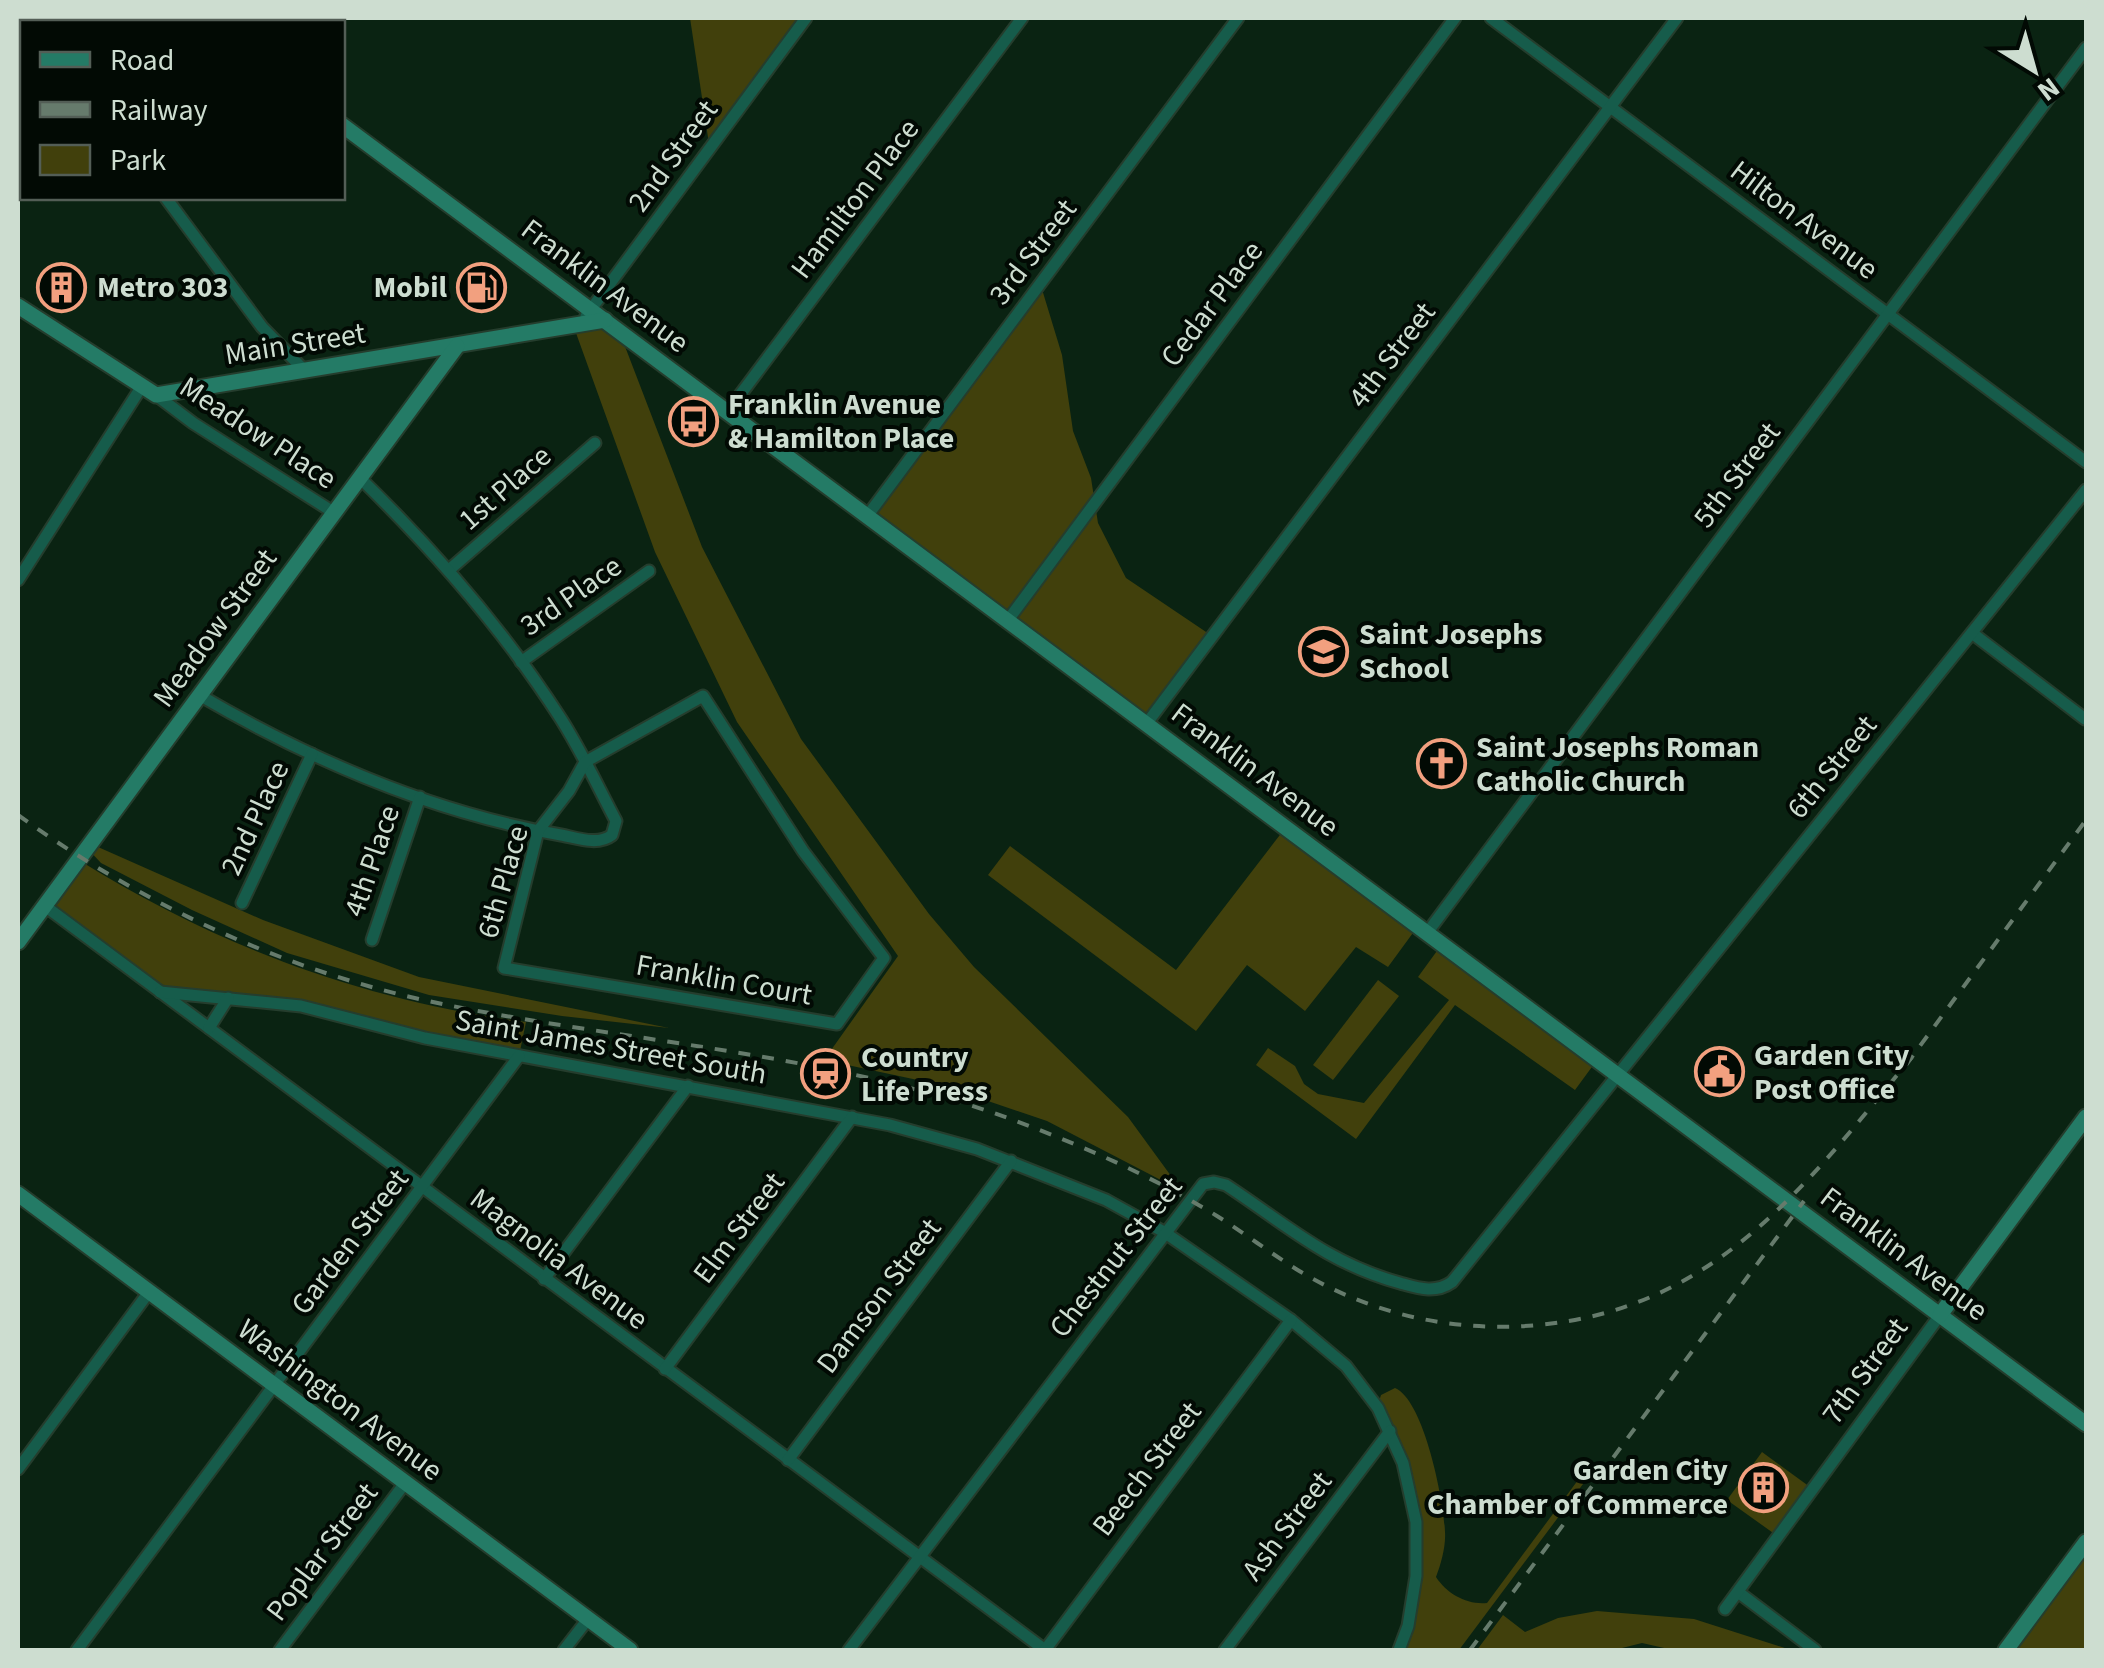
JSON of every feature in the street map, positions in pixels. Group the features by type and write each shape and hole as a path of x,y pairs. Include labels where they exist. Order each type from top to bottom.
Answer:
{"main road":[{"name":"Franklin Avenue","path":"345,127 2086,1424"},
{"path":"18,306 149,390"},
{"name":"Main Street","path":"149,390 305,371 605,320"},
{"name":"Meadow Street","path":"18,942 457,346"},
{"name":"7th Street","path":"1940,1315 2086,1117"},
{"name":"Washington Avenue","path":"20,1200 630,1650"},
{"path":"2014,1648 2086,1542"}],"street":[{"name":"2nd Street","path":"580,325 806,18"},
{"name":"Hamilton Place","path":"728,411 1022,18"},
{"name":"3rd Street","path":"868,515 1238,18"},
{"name":"Cedar Place","path":"1008,620 1455,18"},
{"name":"Hilton Avenue","path":"1491,18 2086,462"},
{"name":"4th Street","path":"1146,723 1677,18"},
{"name":"5th Street","path":"1427,933 2086,48"},
{"path":"168,200 262,326 305,371"},
{"path":"18,580 149,390"},
{"name":"Meadow Place","path":"149,390 193,423 333,512"},
{"name":"1st Place","path":"448,570 595,443"},
{"path":"201,696 312,754 420,797 538,831 598,841 606,840 615,830 616,821 562,720 522,662 448,570 359,477"},
{"name":"6th Street","path":"1617,1074 2086,490"},
{"name":"3rd Place","path":"522,662 649,572"},
{"path":"1972,632 2085,719"},
{"name":"Franklin Court","path":"504,968 837,1024 884,958 804,851 703,696 585,762"},
{"name":"2nd Place","path":"242,903 312,754"},
{"name":"6th Place","path":"504,968 538,831 570,792 585,762"},
{"name":"4th Place","path":"372,940 420,797"},
{"name":"Magnolia Avenue","path":"45,906 1045,1650"},
{"name":"Saint James Street South","path":"160,992 301,1006 425,1038 852,1117 934,1136 1106,1200 1164,1232 1291,1320 1346,1366 1376,1405 1403,1463 1416,1522 1418,1545 1408,1626 1400,1650"},
{"path":"209,1028 228,998"},
{"name":"Garden Street","path":"78,1650 519,1056"},
{"name":"Chestnut Street","path":"849,1650 1199,1188 1214,1182 1226,1185 1300,1239 1340,1261 1408,1285 1430,1290 1444,1288 1617,1074"},
{"path":"544,1279 688,1086"},
{"name":"Elm Street","path":"665,1369 852,1117"},
{"name":"Damson Street","path":"788,1460 1010,1162"},
{"path":"18,1469 149,1292"},
{"name":"7th Street","path":"1725,1609 1940,1315"},
{"name":"Beech Street","path":"1045,1650 1291,1320"},
{"name":"Ash Street","path":"1224,1650 1390,1431"},
{"name":"Poplar Street","path":"280,1650 405,1482"},
{"path":"1738,1592 1815,1650"},
{"path":"564,1650 588,1619"}],"green space":[{"path":"690,18 804,18 709,144"},
{"path":"1041,286 1062,355 1073,431 1091,478 1098,523 1126,578 1215,638 1149,728 867,518"},
{"path":"588,312 621,336 702,547 801,739 929,914 974,967 1128,1117 1182,1191 1047,1121 941,1085 824,1060 898,956 737,722 655,552 576,333"},
{"path":"1286,827 1418,926 1388,967 1356,947 1305,1011 1247,965 1196,1031 988,875 1010,846 1176,970"},
{"path":"89,843 263,920 419,977 669,1028 429,995 287,953 101,863 86,847"},
{"path":"77,859 184,919 292,965 406,1000 526,1022 519,1056 301,1006 173,994 44,906"},
{"path":"1442,944 1597,1060 1575,1090 1455,1005 1356,1139 1256,1065 1268,1048 1295,1066 1304,1084 1318,1094 1364,1103 1449,1000 1418,977"},
{"path":"1378,980 1399,996 1333,1080 1313,1065"},
{"path":"1395,1388 1415,1411 1436,1476 1445,1537 1436,1577 1458,1597 1487,1603 1581,1476 1589,1476 1459,1650 1399,1650 1415,1582 1410,1495 1377,1408 1381,1395"},
{"path":"1762,1452 1810,1487 1776,1535 1727,1500"},
{"path":"2086,1543 2086,1650 2006,1650"},
{"path":"1597,1611 1694,1619 1791,1650 1673,1650 1642,1643 1614,1650 1477,1650 1503,1615 1525,1632 1558,1618"}],"railway":[{"path":"18,815 113,877 163,904 319,971 428,1001 504,1016 812,1066 963,1103 1037,1129 1174,1191 1324,1285 1382,1309 1443,1323 1506,1327 1601,1314 1657,1294 1707,1267 1752,1233 1794,1193 1912,1057"},
{"path":"1906,1065 2086,820"},
{"path":"1470,1650 1804,1201"}],"place":[{"name":"Metro 303","path":"62,287"},
{"name":"Mobil","path":"482,287"},
{"name":"Franklin Avenue & Hamilton Place","path":"693,421"},
{"name":"Saint Josephs School","path":"1324,651"},
{"name":"Saint Josephs Roman Catholic Church","path":"1441,764"},
{"name":"Garden City Post Office","path":"1719,1072"},
{"name":"Country Life Press","path":"826,1074"},
{"name":"Garden City Chamber of Commerce","path":"1763,1487"}]}
